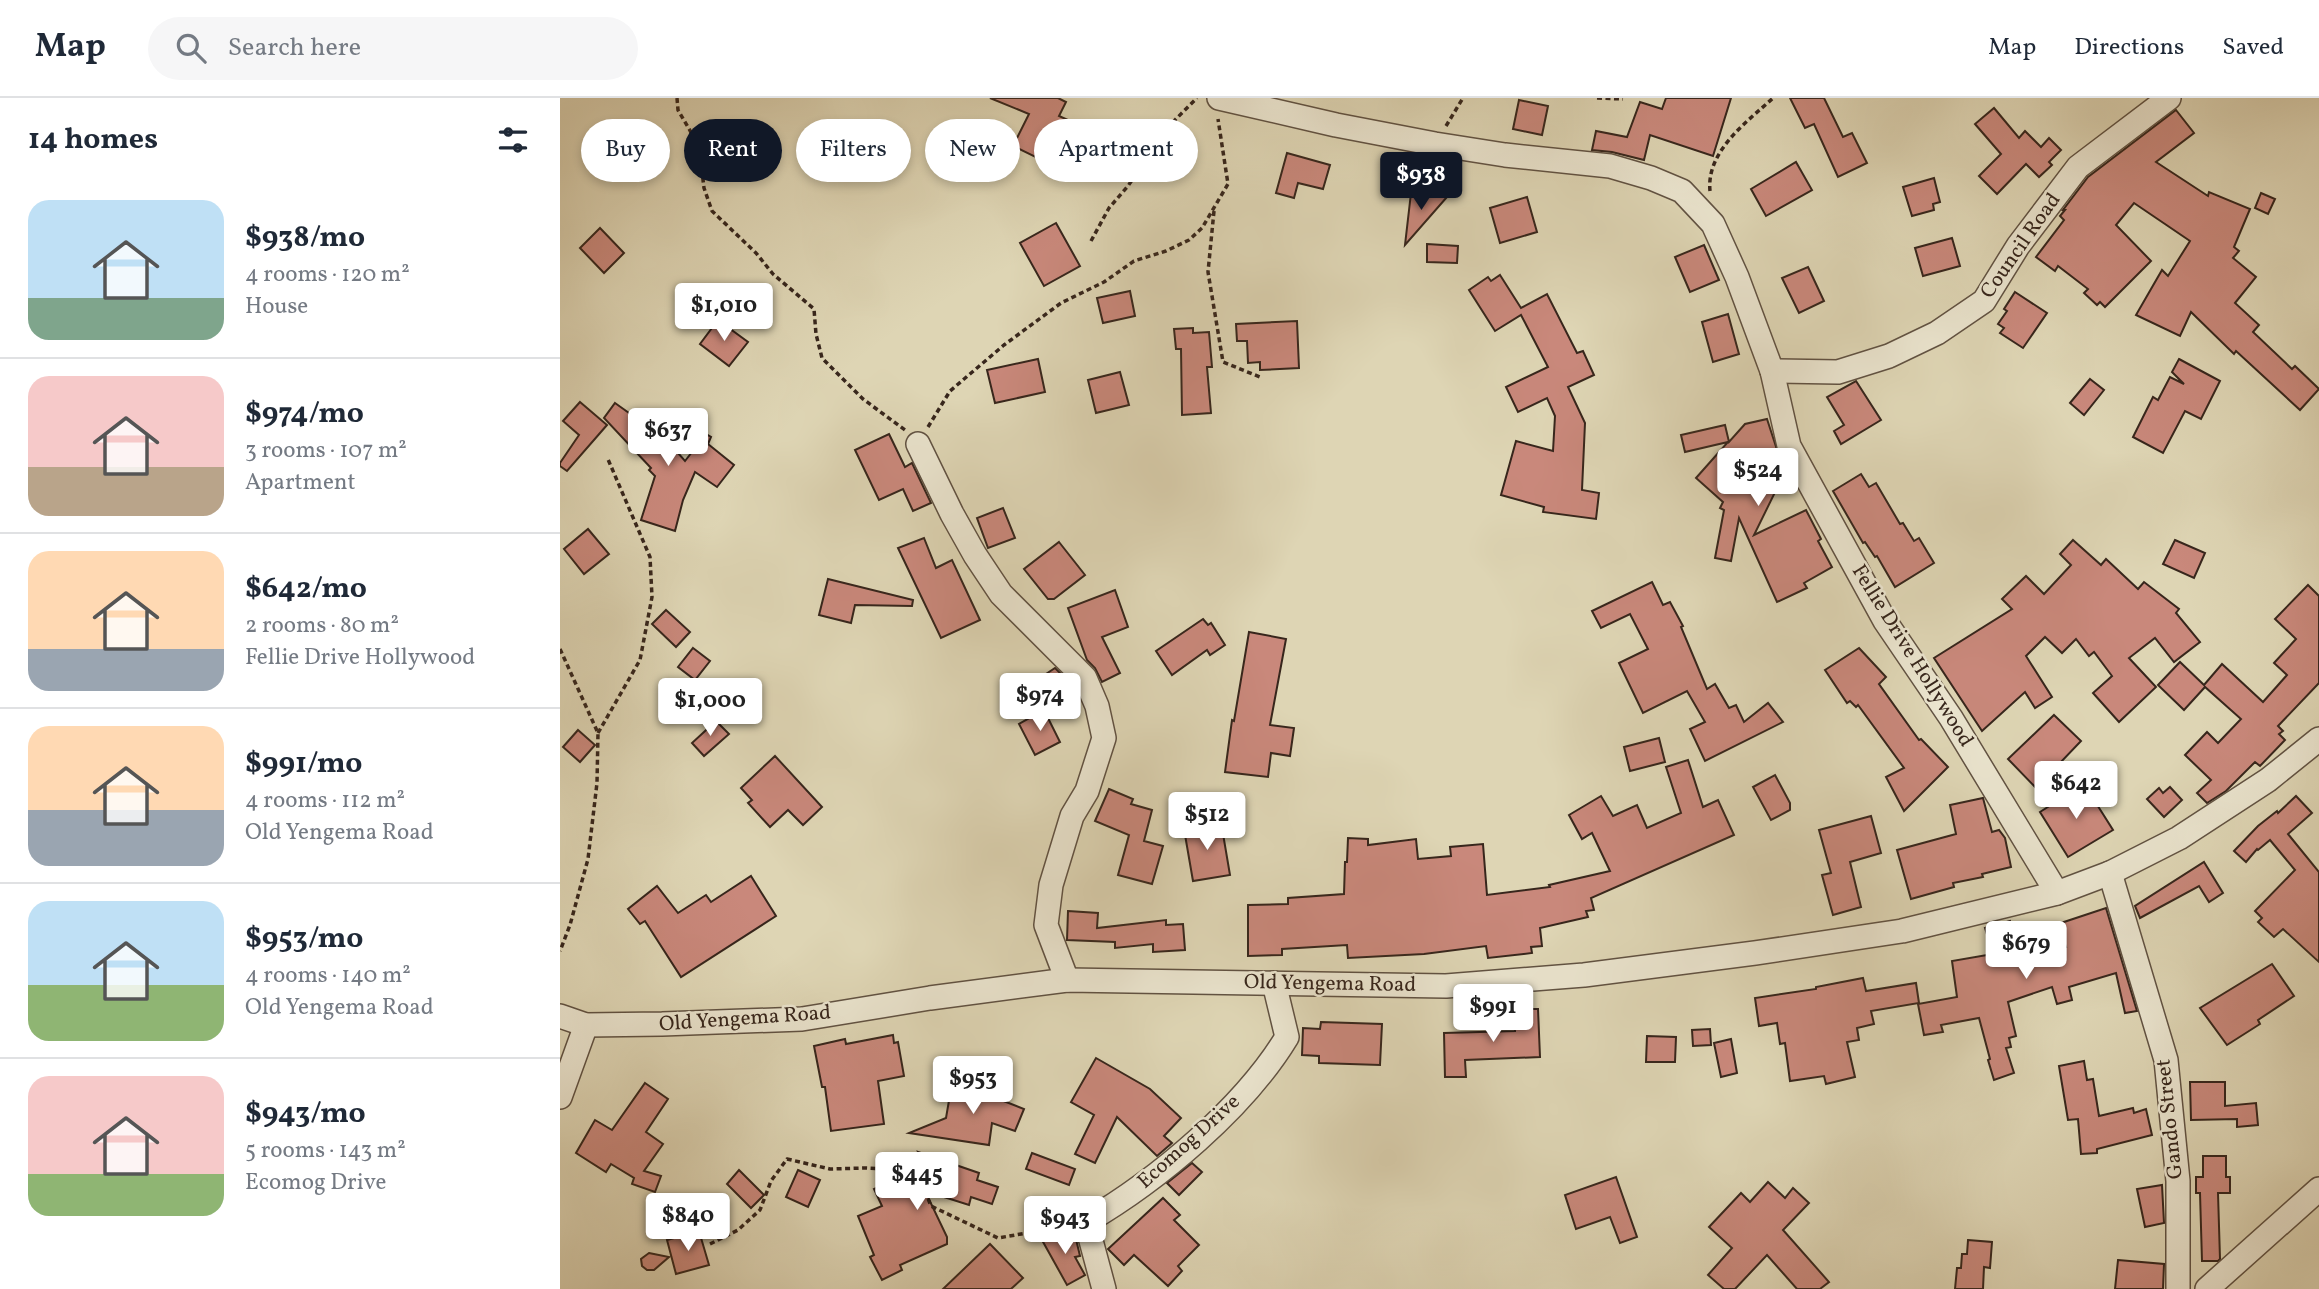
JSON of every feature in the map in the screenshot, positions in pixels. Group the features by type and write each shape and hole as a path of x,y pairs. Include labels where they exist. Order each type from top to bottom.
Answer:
{"street":[{"name":"Council Road","path":"1772,372 1838,372 1889,356 1947,327 1984,301 2018,246 2078,167 2169,98"},
{"name":"Fellie Drive Hollywood","path":"1217,104 1435,144 1505,155 1610,166 1682,191 1713,224 1737,276 1772,372 1789,446 1885,621 1951,718 2057,892"},
{"path":"918,444 951,514 1001,594 1085,678 1097,706 1104,738 1087,791 1072,816 1051,885 1046,925 1067,980"},
{"name":"Old Yengema Road","path":"560,1016 586,1025 802,1019 930,998 1067,980 1446,986 1584,975 1902,931 2057,892 2110,873 2179,838 2268,780 2319,738"},
{"name":"Gando Street","path":"2110,873 2166,1059 2178,1181 2178,1289"},
{"name":"Ecomog Drive","path":"1087,1222 1119,1203 1219,1121 1271,1064 1287,1037 1274,984"},
{"path":"560,1097 586,1025"},
{"path":"2207,1289 2319,1189"},
{"path":"1087,1222 1104,1289"}],"path":[{"path":"677,98 678,110 700,155 704,188 712,211 748,245 773,274 814,309 822,358 863,399 901,426 918,444 950,391 1004,345 1061,303 1104,282 1134,261 1189,240 1202,228 1228,184 1217,104"},
{"path":"1091,241 1109,208 1128,186 1167,128 1197,98"},
{"path":"1435,144 1462,98"},
{"path":"1597,98 1623,99"},
{"path":"1713,224 1709,179 1721,149 1773,98"},
{"path":"1214,208 1208,272 1223,362 1259,377"},
{"path":"598,733 640,660 652,597 650,557 607,457"},
{"path":"560,649 598,733 597,783 588,859 560,951"},
{"path":"710,1244 738,1230 760,1210 771,1181 787,1159 830,1169 917,1171 931,1206 998,1238 1087,1222"}],"building":[{"path":"990,98 1058,98 1066,102 1059,116 1066,119 1034,119 1034,156 1020,149 1020,132 1029,114"},
{"path":"1666,98 1731,98 1713,156 1650,135 1644,160 1592,150 1596,131 1627,137 1640,102 1662,109"},
{"path":"1790,98 1824,98 1843,137 1852,133 1867,163 1838,177 1814,124 1805,128"},
{"path":"1519,100 1548,106 1542,135 1513,129"},
{"path":"1994,108 2019,138 2025,131 2041,147 2049,138 2061,150 2049,162 2052,165 2039,177 2026,164 1997,194 1979,176 2001,154 1975,124"},
{"path":"2176,110 2194,133 2156,162 2208,196 2209,192 2250,209 2234,247 2239,251 2233,258 2256,277 2235,303 2259,325 2253,332 2292,369 2295,366 2319,389 2300,410 2236,351 2234,354 2191,312 2180,336 2136,315 2162,270 2168,276 2190,241 2134,203 2116,225 2151,261 2105,307 2100,302 2097,305 2084,293 2088,289 2058,266 2055,271 2036,257 2064,220 2060,216 2063,210 2088,177"},
{"path":"1287,153 1330,165 1323,189 1298,183 1294,198 1276,193"},
{"path":"1796,162 1812,190 1766,216 1751,189"},
{"path":"1934,178 1940,202 1933,204 1934,210 1912,216 1903,187"},
{"path":"1411,193 1447,197 1405,245"},
{"path":"2261,193 2275,199 2268,214 2255,208"},
{"path":"1527,197 1537,232 1500,243 1490,208"},
{"path":"1056,223 1080,266 1044,286 1020,243"},
{"path":"600,228 624,253 604,273 580,248"},
{"path":"1952,238 1960,266 1923,276 1915,248"},
{"path":"1427,244 1458,246 1457,263 1427,262"},
{"path":"1704,245 1719,280 1690,292 1675,257"},
{"path":"1808,267 1824,301 1799,313 1782,278"},
{"path":"1500,275 1521,308 1547,294 1577,353 1583,351 1594,375 1568,387 1585,423 1582,490 1599,493 1596,519 1543,512 1544,507 1501,495 1516,441 1553,451 1555,416 1547,398 1518,412 1506,387 1548,367 1521,315 1495,331 1469,290 1488,277 1491,281"},
{"path":"1130,291 1135,316 1103,323 1097,298"},
{"path":"2015,292 2047,313 2023,348 2000,333 2004,328 1998,324"},
{"path":"1728,314 1739,354 1713,362 1702,322"},
{"path":"718,320 748,342 729,366 700,344"},
{"path":"1297,321 1299,368 1260,370 1260,362 1248,363 1247,341 1237,341 1236,324"},
{"path":"1193,328 1193,333 1209,332 1212,367 1207,367 1211,413 1182,415 1181,349 1176,349 1174,329"},
{"path":"1038,359 1045,392 995,403 987,370"},
{"path":"2179,359 2220,381 2201,419 2185,411 2163,453 2133,437 2153,397 2158,400 2170,377 2184,384 2172,372"},
{"path":"1120,372 1129,405 1096,413 1088,380"},
{"path":"2090,379 2104,390 2084,415 2070,403"},
{"path":"1856,381 1881,420 1841,444 1834,431 1844,425 1827,397"},
{"path":"580,402 607,425 567,471 560,463 579,435 563,421"},
{"path":"615,403 636,418 667,450 671,445 685,461 706,434 711,437 708,444 734,465 717,487 695,472 683,500 675,531 641,520 655,476 649,470 651,468 604,418"},
{"path":"1767,419 1779,456 1749,463 1782,478 1754,535 1806,510 1832,567 1804,583 1807,588 1777,602 1739,518 1731,561 1715,558 1724,510 1720,508 1723,502 1696,478 1728,442 1685,452 1681,435 1725,425 1729,442 1745,424"},
{"path":"889,434 905,467 912,463 931,503 913,511 903,489 879,500 855,450"},
{"path":"1861,474 1869,487 1876,483 1900,524 1903,523 1914,541 1919,538 1934,563 1895,587 1877,556 1863,543 1833,491"},
{"path":"1003,508 1015,538 988,548 977,518"},
{"path":"588,529 609,554 584,574 564,549"},
{"path":"924,538 936,568 952,560 980,620 941,638 898,548"},
{"path":"2073,540 2101,565 2106,559 2138,589 2144,582 2179,609 2176,613 2200,642 2174,662 2155,638 2129,658 2156,687 2119,722 2093,693 2112,676 2094,652 2089,656 2076,639 2062,653 2045,637 2026,656 2052,697 2035,708 2025,692 1982,731 1934,658 2012,609 2002,599 2026,576 2044,594 2071,565 2060,554"},
{"path":"2175,540 2205,553 2194,578 2163,564"},
{"path":"1059,542 1085,575 1054,599 1048,599 1024,569"},
{"path":"828,579 913,600 912,606 855,605 851,623 819,615"},
{"path":"1652,582 1663,605 1670,602 1683,626 1681,627 1707,689 1715,684 1729,708 1736,705 1744,722 1768,703 1783,722 1705,761 1690,729 1705,722 1687,691 1643,713 1619,663 1648,649 1630,614 1601,628 1592,611"},
{"path":"2308,585 2319,596 2319,683 2278,726 2283,731 2279,734 2285,740 2260,766 2255,762 2226,791 2207,803 2197,793 2211,780 2185,755 2207,732 2218,743 2241,719 2205,687 2184,710 2158,685 2180,662 2204,685 2222,664 2263,702 2287,675 2274,663 2296,639 2275,619"},
{"path":"1115,590 1128,627 1102,637 1120,673 1102,682 1095,668 1087,660 1068,608"},
{"path":"666,610 690,632 676,647 652,624"},
{"path":"1203,619 1208,625 1211,623 1225,645 1210,655 1207,650 1172,675 1156,651"},
{"path":"1249,632 1286,639 1270,725 1294,728 1290,756 1271,753 1268,777 1225,772"},
{"path":"693,648 710,661 695,680 678,667"},
{"path":"1859,648 1886,677 1879,684 1919,740 1948,767 1904,811 1886,777 1904,768 1858,705 1856,707 1850,701 1847,703 1825,670"},
{"path":"1055,668 1073,686 1078,698 1060,711 1037,680"},
{"path":"1044,710 1060,742 1035,755 1019,724"},
{"path":"2054,715 2081,741 2059,764 2062,767 2038,790 2008,759"},
{"path":"716,721 729,734 704,756 692,743"},
{"path":"578,730 595,745 580,762 563,747"},
{"path":"1659,738 1665,762 1630,771 1624,747"},
{"path":"775,756 822,807 803,825 788,810 770,827 748,803 752,800 741,788"},
{"path":"1688,760 1703,807 1718,800 1734,835 1591,898 1594,910 1586,911 1588,917 1540,928 1542,946 1531,947 1532,953 1488,958 1486,946 1424,954 1348,958 1347,945 1282,949 1282,955 1248,956 1248,905 1288,904 1288,898 1344,894 1348,838 1368,839 1368,845 1416,839 1418,859 1451,856 1450,847 1483,844 1487,895 1550,887 1549,885 1610,871 1592,833 1582,839 1569,815 1601,796 1613,816 1637,805 1647,828 1681,813 1666,767"},
{"path":"1775,775 1790,803 1790,810 1771,820 1753,787"},
{"path":"2084,784 2113,830 2068,857 2040,812"},
{"path":"2170,787 2182,800 2164,817 2147,799 2159,788 2163,793"},
{"path":"1109,789 1133,799 1131,804 1152,810 1144,841 1163,846 1152,884 1118,875 1129,835 1095,821"},
{"path":"2296,796 2312,813 2288,834 2319,872 2319,962 2283,929 2274,937 2258,922 2262,918 2255,911 2295,870 2270,840 2257,849 2246,862 2234,851 2258,826 2277,811 2278,813"},
{"path":"1983,798 1992,832 1999,830 2005,838 2011,867 1982,874 1983,877 1953,883 1954,887 1911,899 1897,850 1956,834 1950,805"},
{"path":"1871,816 1881,853 1850,862 1861,907 1833,915 1822,875 1831,873 1819,830"},
{"path":"1221,822 1230,875 1193,881 1184,829"},
{"path":"2204,862 2223,893 2209,902 2199,886 2140,918 2135,906"},
{"path":"751,876 776,916 681,977 645,921 640,924 628,909 657,886 678,913 706,895 711,902"},
{"path":"2106,908 2137,1011 2125,1013 2116,973 2069,987 2072,1000 2057,1004 2052,987 2008,1002 2016,1036 2009,1038 2011,1047 2006,1048 2014,1073 1994,1080 1979,1018 1941,1025 1943,1032 1924,1035 1918,1004 1957,997 1952,961 1993,954 1985,928 2010,921 2021,961 2066,947 2058,924"},
{"path":"1068,911 1098,913 1097,928 1166,920 1166,925 1183,924 1185,950 1153,952 1153,944 1115,948 1115,942 1067,940"},
{"path":"2272,964 2294,996 2258,1020 2260,1024 2227,1045 2200,1008"},
{"path":"1863,978 1866,991 1916,983 1919,1003 1871,1011 1874,1024 1857,1028 1859,1040 1847,1042 1855,1077 1826,1084 1824,1076 1790,1081 1785,1043 1780,1044 1777,1023 1759,1026 1755,998 1816,989"},
{"path":"1514,1009 1538,1009 1540,1057 1465,1060 1466,1077 1445,1077 1444,1033 1515,1031"},
{"path":"1321,1022 1382,1024 1380,1065 1319,1063 1319,1056 1302,1055 1303,1028 1320,1029"},
{"path":"1710,1029 1711,1045 1693,1046 1692,1030"},
{"path":"893,1035 894,1043 898,1042 904,1076 878,1081 884,1124 831,1131 825,1087 822,1087 814,1046 845,1039 846,1044"},
{"path":"1647,1036 1676,1037 1675,1062 1646,1062"},
{"path":"1731,1039 1737,1073 1721,1077 1714,1043"},
{"path":"1096,1058 1150,1089 1181,1118 1164,1136 1172,1143 1157,1156 1117,1117 1095,1163 1075,1154 1094,1115 1071,1102"},
{"path":"2084,1061 2087,1080 2093,1079 2099,1116 2133,1108 2134,1113 2146,1109 2152,1135 2097,1149 2097,1153 2081,1154 2078,1119 2068,1120 2059,1066"},
{"path":"2190,1082 2225,1082 2225,1106 2256,1103 2258,1125 2237,1127 2237,1119 2191,1120"},
{"path":"645,1083 668,1099 646,1132 663,1144 644,1171 661,1176 655,1192 632,1184 634,1178 611,1164 606,1172 576,1153 595,1120 612,1130"},
{"path":"952,1083 997,1090 996,1098 1024,1109 1015,1131 992,1123 989,1145 909,1133 946,1118"},
{"path":"918,1152 979,1173 977,1180 998,1187 992,1204 971,1197 969,1205 925,1191 947,1237 947,1244 900,1265 902,1270 882,1280 870,1257 874,1255 858,1216 882,1206 874,1189 924,1167"},
{"path":"1032,1153 1075,1169 1069,1185 1026,1169"},
{"path":"2203,1156 2226,1156 2226,1177 2230,1177 2230,1193 2218,1193 2218,1261 2202,1261 2200,1193 2196,1193 2196,1177 2203,1177"},
{"path":"1192,1163 1202,1172 1179,1195 1167,1183"},
{"path":"739,1170 764,1195 751,1208 727,1184"},
{"path":"798,1170 820,1180 808,1207 786,1197"},
{"path":"1616,1177 1637,1237 1620,1243 1610,1217 1576,1229 1565,1195"},
{"path":"1768,1182 1785,1198 1793,1188 1809,1203 1783,1230 1829,1282 1820,1289 1797,1289 1767,1255 1735,1289 1724,1289 1708,1275 1732,1248 1709,1227 1741,1193 1750,1202"},
{"path":"2162,1185 2164,1223 2145,1227 2137,1189"},
{"path":"1163,1198 1180,1215 1174,1220 1199,1245 1178,1266 1182,1271 1168,1286 1134,1255 1124,1265 1108,1249"},
{"path":"699,1231 709,1265 676,1274 667,1240"},
{"path":"1074,1231 1080,1256 1075,1257 1085,1275 1067,1285 1042,1240"},
{"path":"1968,1240 1992,1242 1990,1268 1984,1267 1983,1289 1955,1289 1957,1268 1961,1268 1962,1254 1967,1254"},
{"path":"990,1244 1023,1278 1011,1289 943,1289"},
{"path":"649,1253 669,1257 654,1270 647,1270 642,1266 641,1259"},
{"path":"2118,1260 2164,1264 2163,1289 2115,1289"}]}
